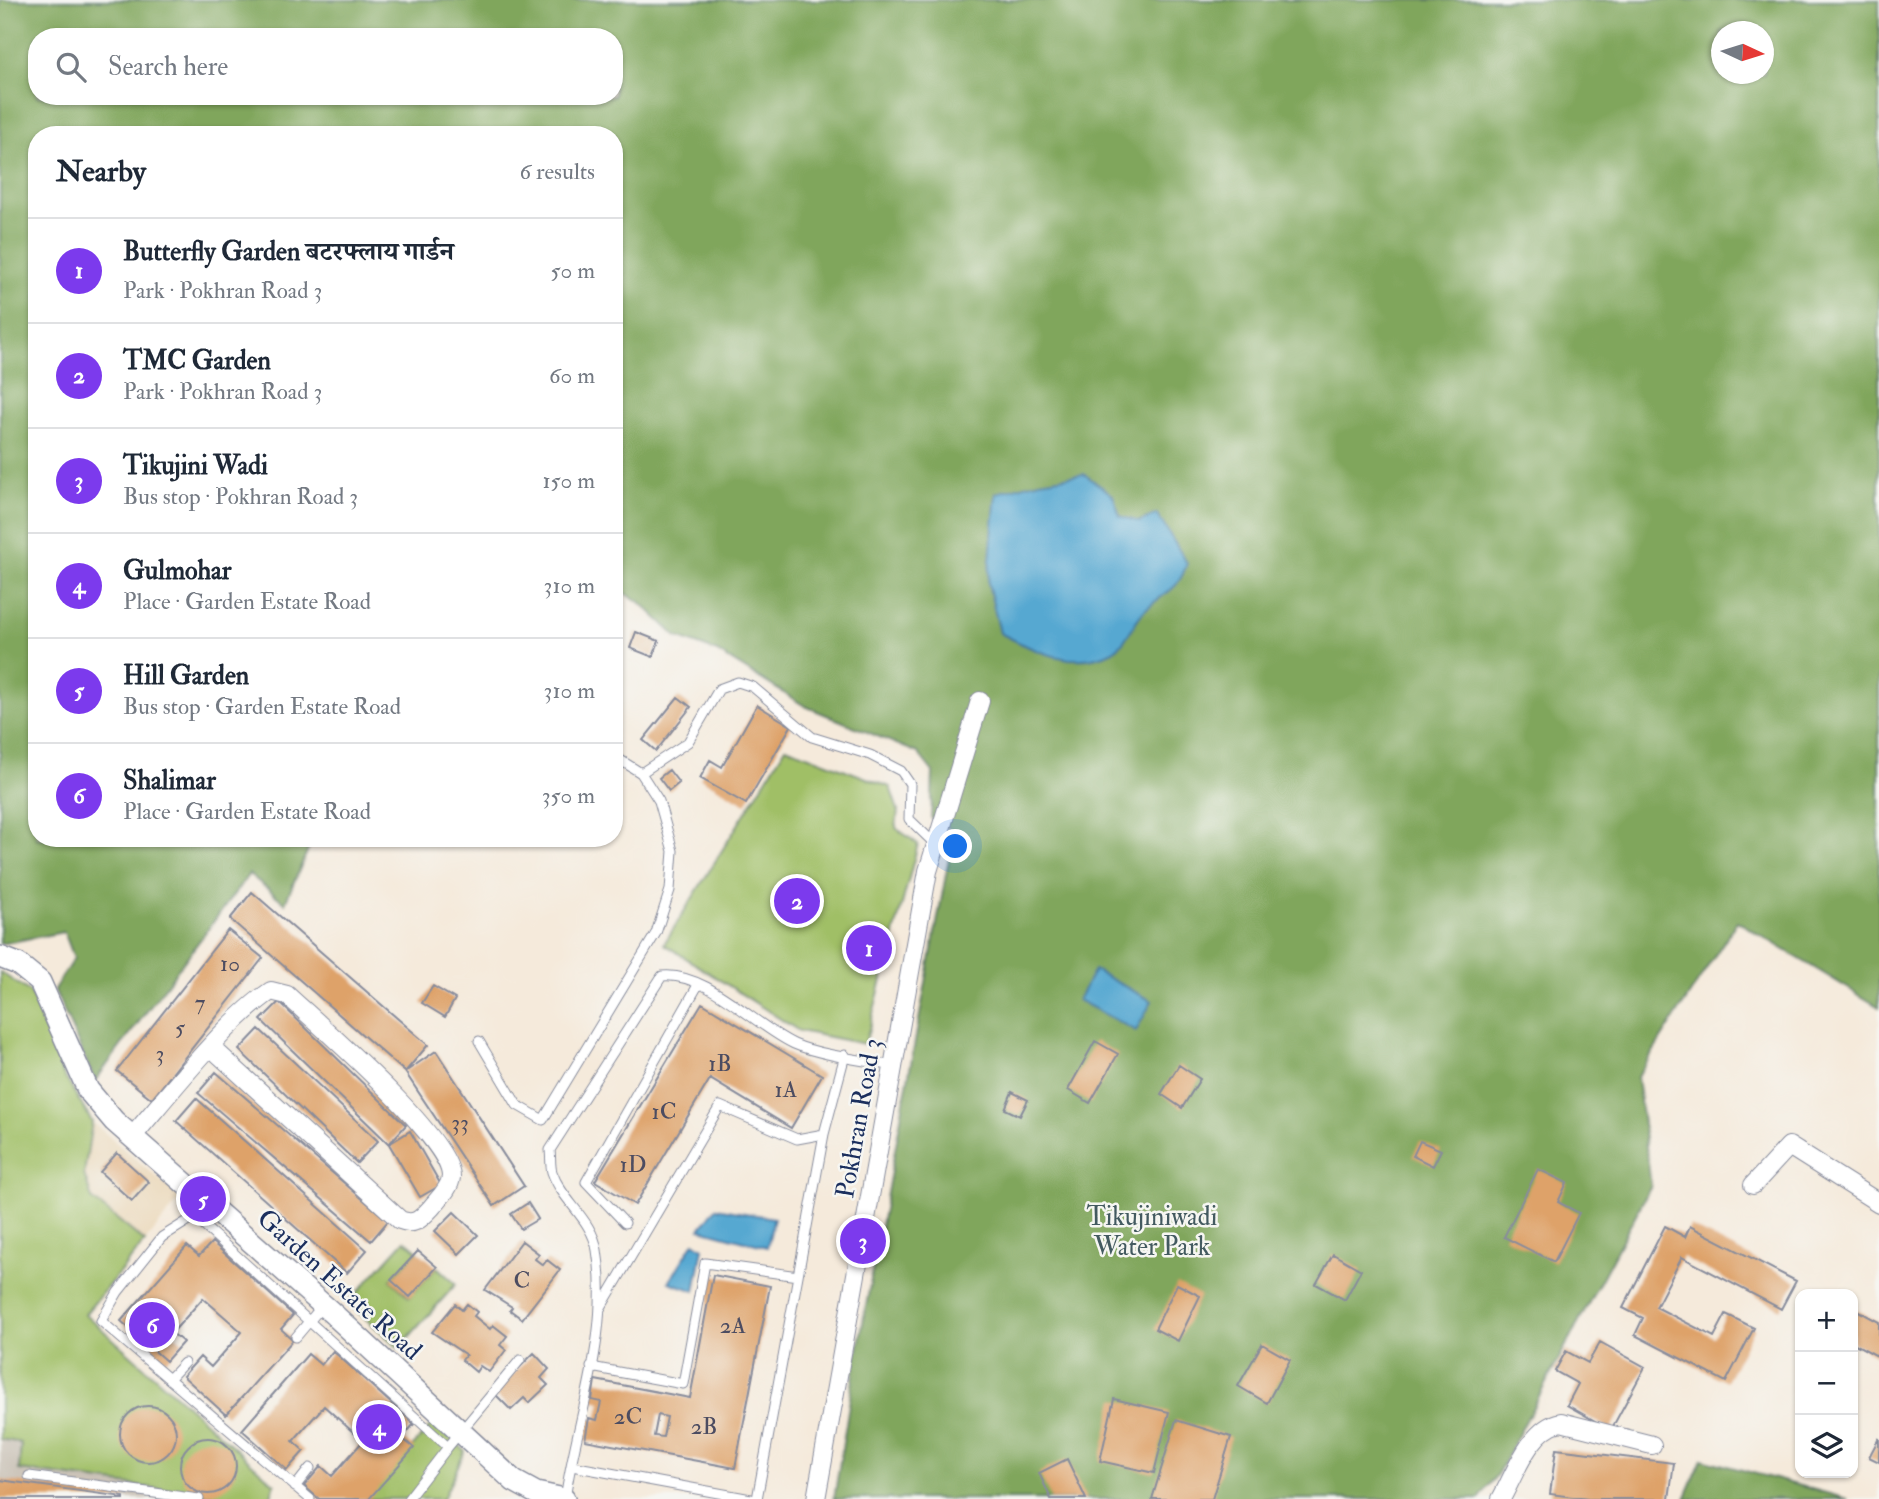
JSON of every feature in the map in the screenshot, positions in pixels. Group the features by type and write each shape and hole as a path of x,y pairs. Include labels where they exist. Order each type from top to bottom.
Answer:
{"street":[{"name":"Pokhran Road 3","path":"816,1499 928,871 980,701"},
{"name":"Garden Estate Road","path":"0,957 18,964 40,982 88,1090 114,1121 455,1440 524,1488 565,1499"},
{"path":"132,1137 212,1048 256,1002 271,991 287,995 412,1113 447,1164 451,1176 447,1188 420,1220 410,1223 400,1220 212,1048"},
{"path":"1753,1185 1789,1146 1879,1203"},
{"path":"1501,1499 1531,1446 1555,1423 1561,1422 1652,1445"}],"lane":[{"path":"641,773 688,741 719,689 738,682 753,687 812,737 870,755 901,771 910,783 909,819 936,845"},
{"path":"480,1041 517,1105 543,1120 656,933 670,890 673,851 659,801 641,773 623,762"},
{"path":"565,1499 599,1311 597,1248 589,1226 569,1201 552,1172 550,1150 662,976 678,974 795,1044 895,1066"},
{"path":"625,1223 586,1182 698,985"},
{"path":"757,1499 824,1134 845,1055"},
{"path":"599,1311 720,1106 797,1139 824,1134"},
{"path":"296,1337 316,1312 194,1217 162,1237 118,1292 101,1321 304,1497"},
{"path":"591,1367 683,1384 705,1263 798,1276"},
{"path":"408,1499 520,1360"},
{"path":"169,1380 184,1363"},
{"path":"572,1466 751,1499"},
{"path":"295,1487 310,1468"},
{"path":"29,1476 199,1499"}],"shaded area":[{"path":"92,1122 181,1198 145,1242 92,1199 84,1174"},
{"path":"0,1439 21,1442 20,1470 236,1499 0,1499"}],"green space":[{"name":"Tikujiniwadi Water Park","path":"0,0 1879,0 1879,1007 1737,921 1637,1077 1651,1186 1498,1473 1479,1499 834,1499 856,1360 954,831 931,818 933,772 918,753 805,706 717,652 677,637 639,601 623,593 623,126 28,126 28,847 309,847 285,903 249,874 95,1081 54,989 74,958 64,932 0,944"},
{"path":"786,747 890,787 898,810 896,828 918,844 865,1044 799,1031 664,944"},
{"path":"0,972 30,992 62,1072 92,1122 84,1174 92,1199 145,1242 85,1314 275,1484 270,1499 236,1499 19,1470 21,1443 0,1439"},
{"path":"405,1240 418,1251 391,1280 409,1297 437,1267 456,1284 399,1348 348,1303"},
{"path":"434,1422 465,1451 443,1499 367,1499"},
{"path":"1702,1459 1848,1499 1685,1499"}],"water":[{"path":"1084,474 1113,495 1120,516 1139,522 1157,514 1187,563 1176,585 1141,614 1118,647 1099,657 1070,659 1041,652 1000,633 988,583 996,493 1040,481"},
{"path":"1094,970 1152,1001 1136,1031 1078,1000"},
{"path":"716,1208 774,1218 767,1247 700,1229"},
{"path":"694,1242 703,1248 695,1291 669,1282"}],"building":[{"path":"636,632 659,641 653,657 630,648"},
{"path":"678,697 691,707 656,751 643,740"},
{"path":"757,705 791,726 746,804 700,778 710,760 722,767"},
{"path":"669,770 679,783 669,791 659,778"},
{"path":"252,892 428,1045 405,1072 230,919"},
{"path":"228,930 263,958 152,1099 117,1071"},
{"path":"433,986 455,999 445,1017 422,1003"},
{"path":"279,1002 406,1125 389,1144 261,1020"},
{"path":"702,1003 822,1075 791,1128 710,1079 635,1205 595,1181"},
{"path":"259,1029 378,1141 357,1163 239,1050"},
{"path":"1095,1041 1118,1054 1090,1103 1068,1090"},
{"path":"436,1051 524,1186 494,1206 405,1072"},
{"path":"1179,1065 1200,1079 1182,1108 1161,1094"},
{"path":"216,1072 388,1221 371,1241 198,1093"},
{"path":"1012,1092 1028,1100 1020,1116 1005,1109"},
{"path":"196,1098 367,1250 347,1273 176,1121"},
{"path":"410,1131 441,1185 420,1197 389,1144"},
{"path":"1420,1141 1441,1150 1433,1166 1413,1156"},
{"path":"117,1153 149,1182 132,1201 100,1172"},
{"path":"1538,1169 1567,1183 1558,1202 1579,1213 1554,1262 1504,1237"},
{"path":"528,1203 538,1219 521,1229 511,1214"},
{"path":"454,1212 478,1235 459,1254 435,1231"},
{"path":"1665,1226 1685,1237 1690,1226 1796,1281 1781,1309 1682,1257 1656,1307 1714,1337 1726,1314 1754,1328 1726,1382 1635,1335 1643,1318 1623,1308"},
{"path":"522,1241 539,1254 535,1259 543,1265 547,1260 560,1270 522,1319 510,1310 512,1307 485,1290"},
{"path":"212,1242 293,1315 281,1329 293,1340 226,1415 183,1376 200,1357 211,1367 242,1332 203,1298 172,1333 183,1342 166,1361 121,1321 187,1246 199,1256"},
{"path":"418,1251 437,1267 410,1297 391,1280"},
{"path":"1333,1254 1361,1270 1345,1300 1316,1284"},
{"path":"713,1275 770,1286 735,1468 585,1440 589,1418 597,1420 601,1402 592,1400 595,1380 690,1398","holes":["658,1415 667,1417 663,1437 654,1436"]},
{"path":"1177,1284 1200,1296 1178,1341 1155,1329"},
{"path":"455,1304 462,1310 467,1304 477,1312 474,1316 490,1329 493,1325 507,1336 500,1345 506,1350 489,1372 480,1366 476,1372 462,1360 466,1355 432,1332"},
{"path":"1858,1311 1879,1322 1879,1357 1858,1346"},
{"path":"1600,1342 1645,1367 1611,1430 1567,1405 1578,1384 1555,1371 1566,1351 1588,1363"},
{"path":"1262,1344 1290,1360 1267,1403 1238,1386"},
{"path":"333,1351 414,1424 402,1438 414,1448 369,1499 319,1499 304,1486 321,1466 332,1476 363,1441 324,1406 293,1441 304,1451 287,1470 242,1430 308,1354 321,1365"},
{"path":"534,1353 549,1369 541,1378 548,1385 529,1403 524,1398 511,1410 494,1393"},
{"path":"1114,1399 1169,1412 1154,1473 1100,1461"},
{"path":"142,1406 154,1406 164,1410 172,1418 176,1434 172,1450 164,1458 154,1462 142,1462 132,1458 124,1450 120,1440 120,1428 124,1418 132,1410"},
{"path":"1176,1420 1231,1437 1212,1499 1152,1499"},
{"path":"202,1438 214,1438 224,1442 232,1450 236,1466 232,1482 224,1490 214,1494 202,1494 192,1490 184,1482 180,1472 180,1460 184,1450 192,1442"},
{"path":"1879,1438 1879,1462 1869,1457"},
{"path":"1556,1449 1674,1463 1669,1499 1588,1499 1550,1494"},
{"path":"1067,1459 1086,1499 1051,1499 1039,1473"},
{"path":"0,1480 124,1497 124,1499 0,1499"}],"place":[{"name":"TMC Garden","path":"797,901"},
{"name":"Butterfly Garden बटरफ्लाय गार्डन","path":"869,948"},
{"name":"Hill Garden","path":"203,1199"},
{"name":"Tikujini Wadi","path":"863,1241"},
{"name":"Shalimar","path":"152,1325"},
{"name":"Gulmohar","path":"379,1427"}]}
